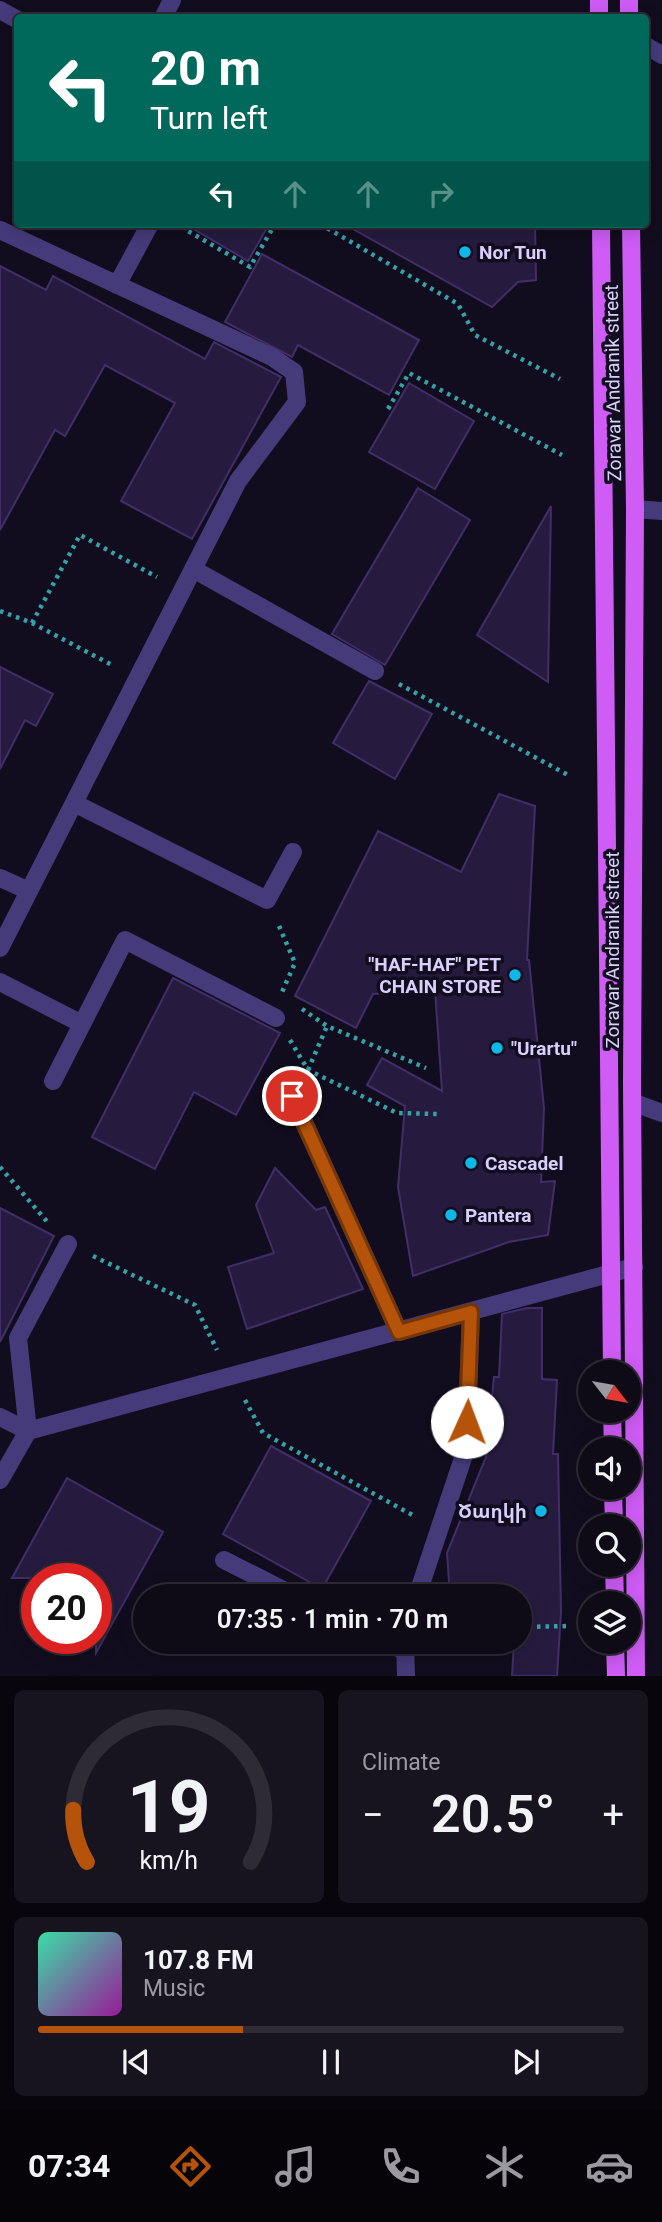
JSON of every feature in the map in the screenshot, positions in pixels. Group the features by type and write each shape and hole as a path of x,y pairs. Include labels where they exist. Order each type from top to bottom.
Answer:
{"main road":[{"name":"Zoravar Andranik street","path":"601,228 612,1360"},
{"name":"Zoravar Andranik street","path":"631,228 635,509 632,1102 636,1676"},
{"path":"615,1654 616,1676"}],"lane":[{"path":"117,285 148,228"},
{"path":"0,230 272,357 294,372 298,402 238,481 0,947"},
{"path":"635,509 662,511"},
{"path":"193,569 375,671"},
{"path":"74,803 267,900 293,852"},
{"path":"0,878 29,891"},
{"path":"53,1081 125,940 276,1018"},
{"path":"0,982 82,1024"},
{"path":"292,1096 399,1332"},
{"path":"632,1102 662,1113"},
{"path":"0,1480 28,1432 18,1338 68,1244"},
{"path":"0,1417 28,1432 634,1267"},
{"path":"421,1584 466,1449 471,1312"},
{"path":"225,1560 272,1584"},
{"path":"405,1654 406,1676"}],"path":[{"path":"190,228 188,231 250,267 273,228"},
{"path":"327,228 458,304 475,335 560,379"},
{"path":"388,409 409,373 562,455"},
{"path":"32,623 80,535 183,590"},
{"path":"0,611 32,623 137,678"},
{"path":"375,671 568,775"},
{"path":"267,900 295,963 280,995 289,1001"},
{"path":"299,1007 327,1026 426,1068"},
{"path":"276,1018 308,1070 397,1113 437,1114"},
{"path":"308,1070 327,1026"},
{"path":"532,1627 570,1626"}],"building":[{"path":"192,228 267,228 248,261"},
{"name":"Nor Tun","path":"351,228 535,228 536,280 518,282 492,307"},
{"path":"262,254 419,340 389,395 298,345 292,357 225,322"},
{"path":"0,266 46,290 53,276 205,359 214,342 281,377 192,539 121,501 175,403 105,365 65,436 55,430 0,530"},
{"path":"409,383 474,421 435,489 369,452"},
{"path":"418,488 470,520 385,665 332,634"},
{"path":"551,506 548,682 477,635"},
{"path":"0,667 53,694 36,726 25,720 0,769"},
{"path":"369,681 432,714 395,779 333,743"},
{"path":"499,794 535,806 527,960 544,1108 541,1182 555,1181 548,1235 509,1242 413,1276 398,1187 405,1106 367,1085 382,1058 442,1091 435,990 373,994 356,1028 295,996 378,831 461,872"},
{"path":"173,978 280,1033 236,1115 194,1092 155,1169 92,1137"},
{"path":"275,1168 316,1210 325,1207 363,1289 247,1329 228,1267 274,1253 256,1205"},
{"path":"0,1208 54,1236 0,1342"},
{"path":"527,1308 542,1308 542,1379 557,1380 553,1454 558,1454 561,1612 557,1676 512,1676 513,1654 532,1654 532,1584 449,1584 447,1553 486,1457 494,1377 499,1377 502,1314"},
{"path":"271,1446 371,1501 325,1584 313,1584 223,1534"},
{"path":"67,1478 163,1532 112,1624 112,1563 21,1563 21,1578 12,1578"}],"place":[{"name":"Nor Tun","path":"465,252"},
{"name":"\"HAF-HAF\" PET CHAIN STORE","path":"515,975"},
{"name":"\"Urartu\"","path":"497,1048"},
{"name":"Cascadel","path":"471,1163"},
{"name":"Pantera","path":"451,1215"},
{"name":"Ծաղկի","path":"541,1511"}],"route":[{"path":"292,1096 399,1332 471,1312 467,1422"}]}
